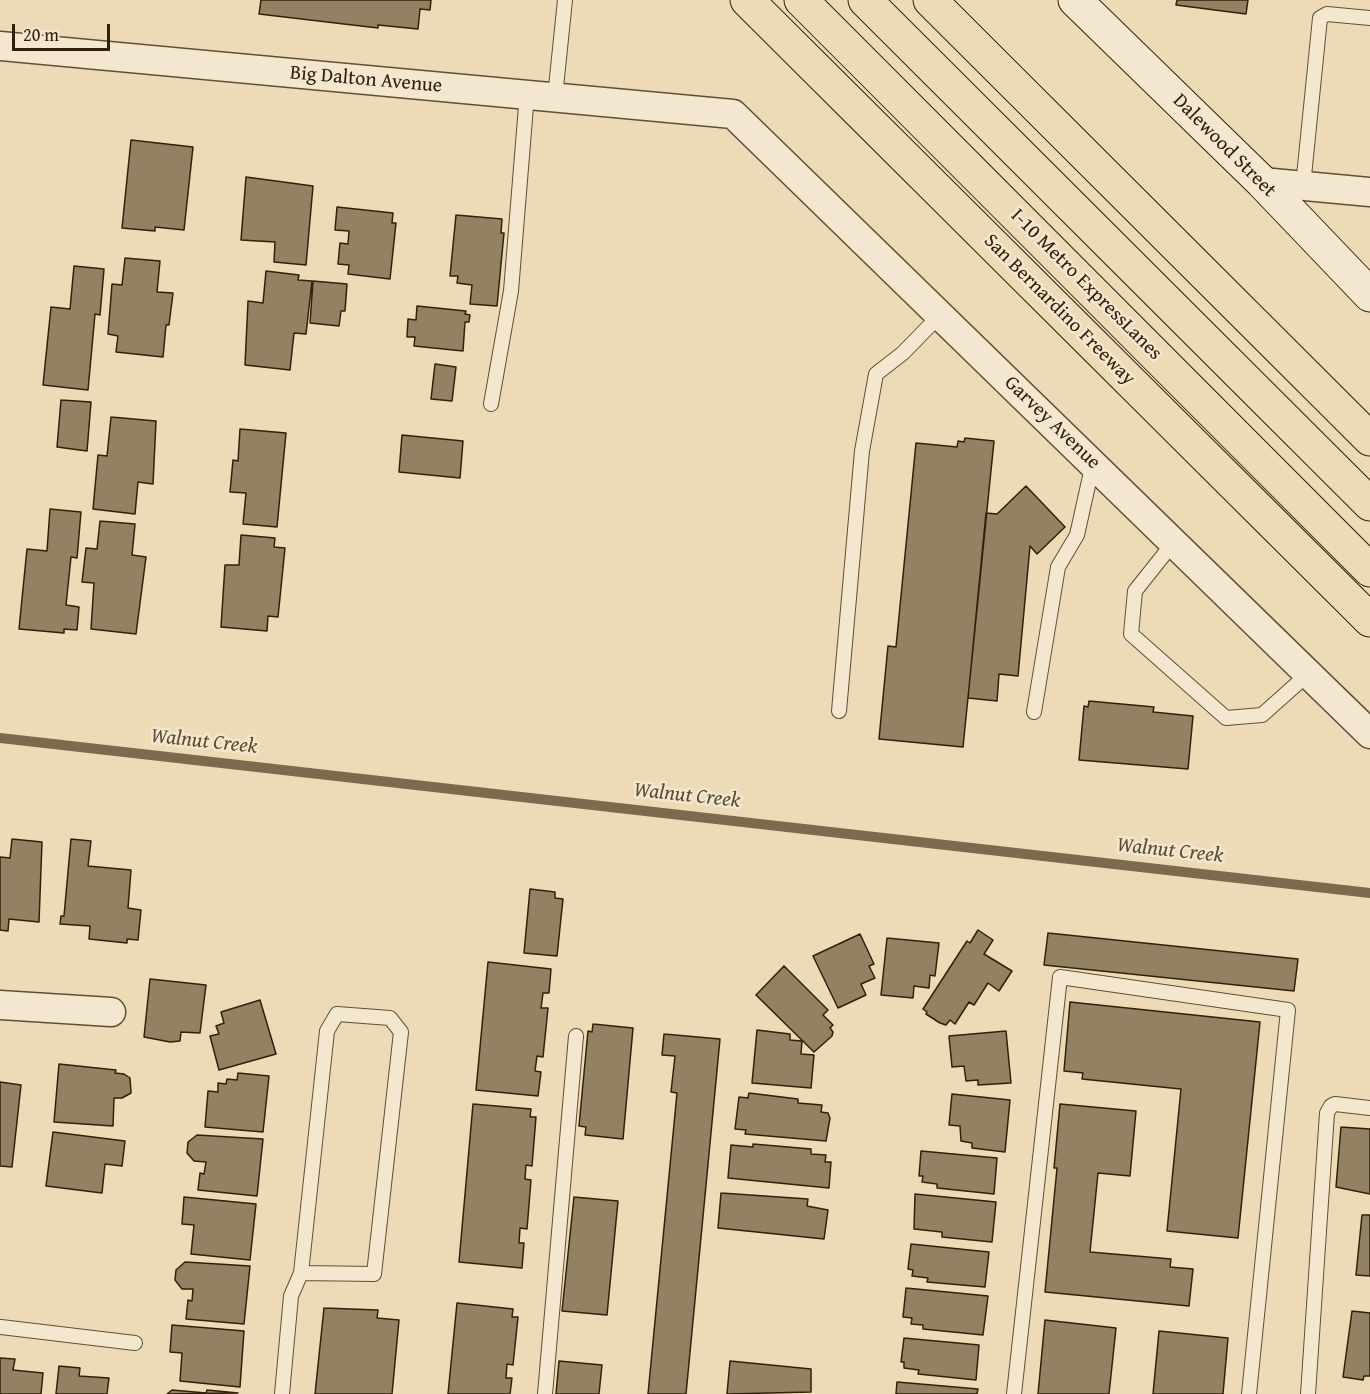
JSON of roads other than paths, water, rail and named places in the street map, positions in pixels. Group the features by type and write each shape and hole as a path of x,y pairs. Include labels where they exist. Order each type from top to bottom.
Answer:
{"highway":[{"name":"San Bernardino Freeway","path":"747,0 1370,620"},
{"name":"I-10 Metro ExpressLanes","path":"801,0 1370,570"},
{"path":"865,0 1370,504"},
{"path":"930,0 1370,439"}],"street":[{"name":"Dalewood Street","path":"1075,0 1262,182 1370,295"},
{"name":"Big Dalton Avenue","path":"0,46 733,114"},
{"name":"Garvey Avenue","path":"733,114 1370,734"},
{"path":"1262,182 1370,192"},
{"path":"0,1005 111,1012"}],"lane":[{"path":"555,97 565,0"},
{"path":"1303,186 1320,18 1327,14 1370,18"},
{"path":"491,404 511,291 527,94"},
{"path":"839,711 862,451 876,374 903,353 940,314"},
{"path":"1035,712 1058,567 1077,535 1093,463"},
{"path":"1174,542 1135,591 1131,634 1226,718 1262,715 1308,674"},
{"path":"1014,1394 1060,977 1288,1010 1249,1394"},
{"path":"282,1394 291,1296 301,1273 327,1031 337,1014 390,1018 401,1032 374,1274 301,1273"},
{"path":"544,1394 576,1036"},
{"path":"1308,1394 1327,1113 1335,1104 1370,1108"},
{"path":"2,1327 135,1343"}],"waterway":[{"name":"Walnut Creek","path":"0,738 1370,893"}]}
